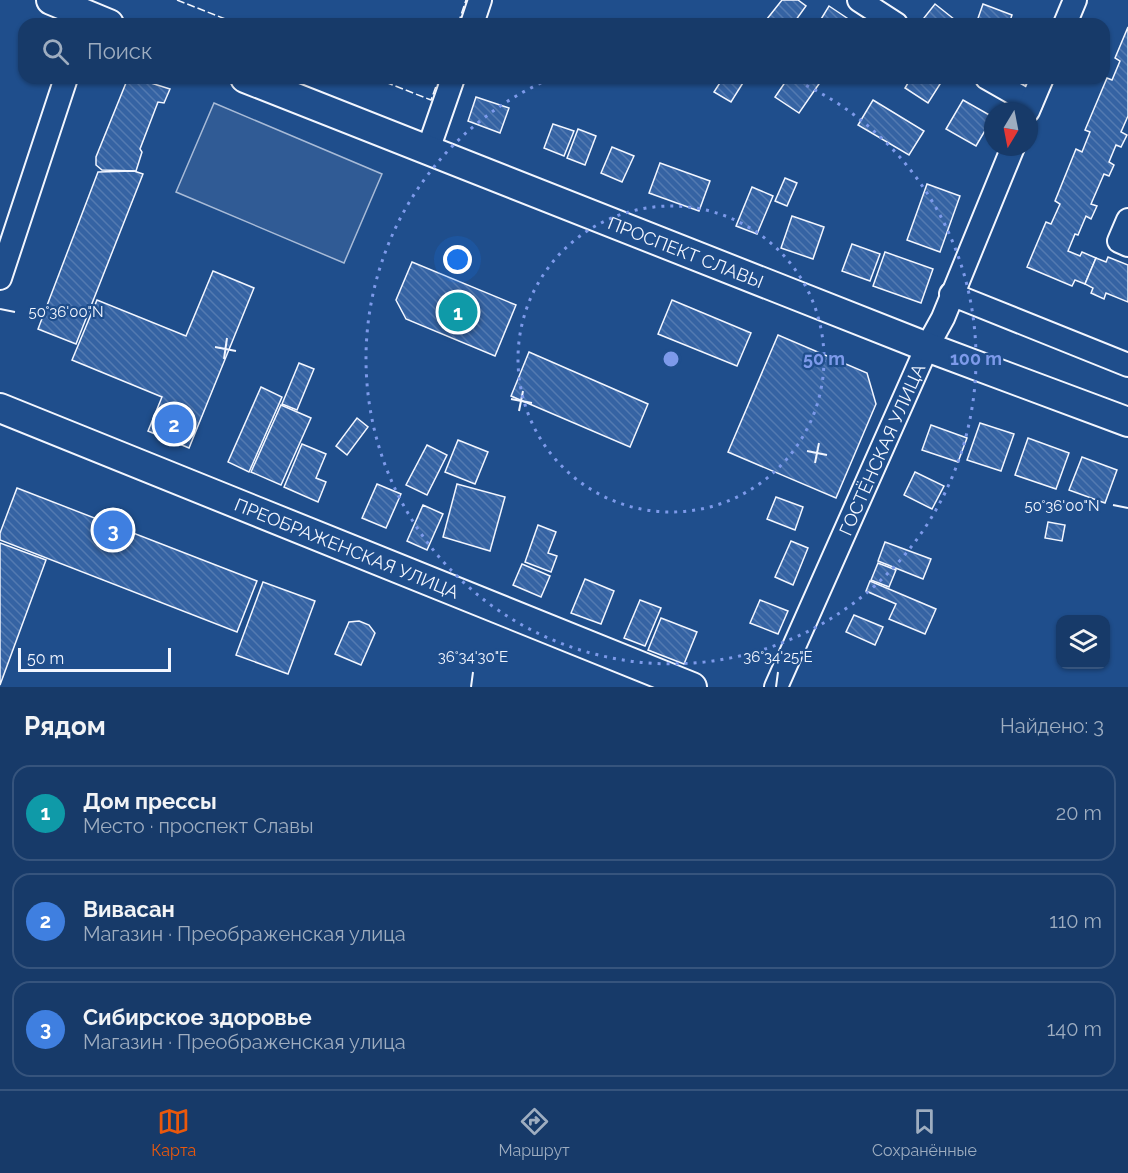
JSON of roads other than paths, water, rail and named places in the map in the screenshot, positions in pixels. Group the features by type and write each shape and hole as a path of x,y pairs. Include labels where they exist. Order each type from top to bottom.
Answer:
{"main road":[{"path":"51,0 93,16"},
{"name":"ПРОСПЕКТ СЛАВЫ","path":"260,84 927,347 1128,422"},
{"name":"ПРЕОБРАЖЕНСКАЯ УЛИЦА","path":"0,408 692,687"}],"street":[{"path":"474,18 480,0"},
{"path":"859,0 887,18"},
{"path":"1068,18 1075,0"},
{"path":"0,278 64,84"},
{"path":"428,150 451,84"},
{"path":"996,84 1023,102"},
{"path":"1032,102 1040,84"},
{"name":"ГОСТЁНСКАЯ УЛИЦА","path":"776,687 927,347 943,318 1009,156"},
{"path":"1128,220 1119,241 1128,244"},
{"path":"951,294 1128,365"}],"place":[{"name":"Дом прессы","path":"458,312"},
{"name":"Вивасан","path":"174,424"},
{"name":"Сибирское здоровье","path":"113,530"}]}
